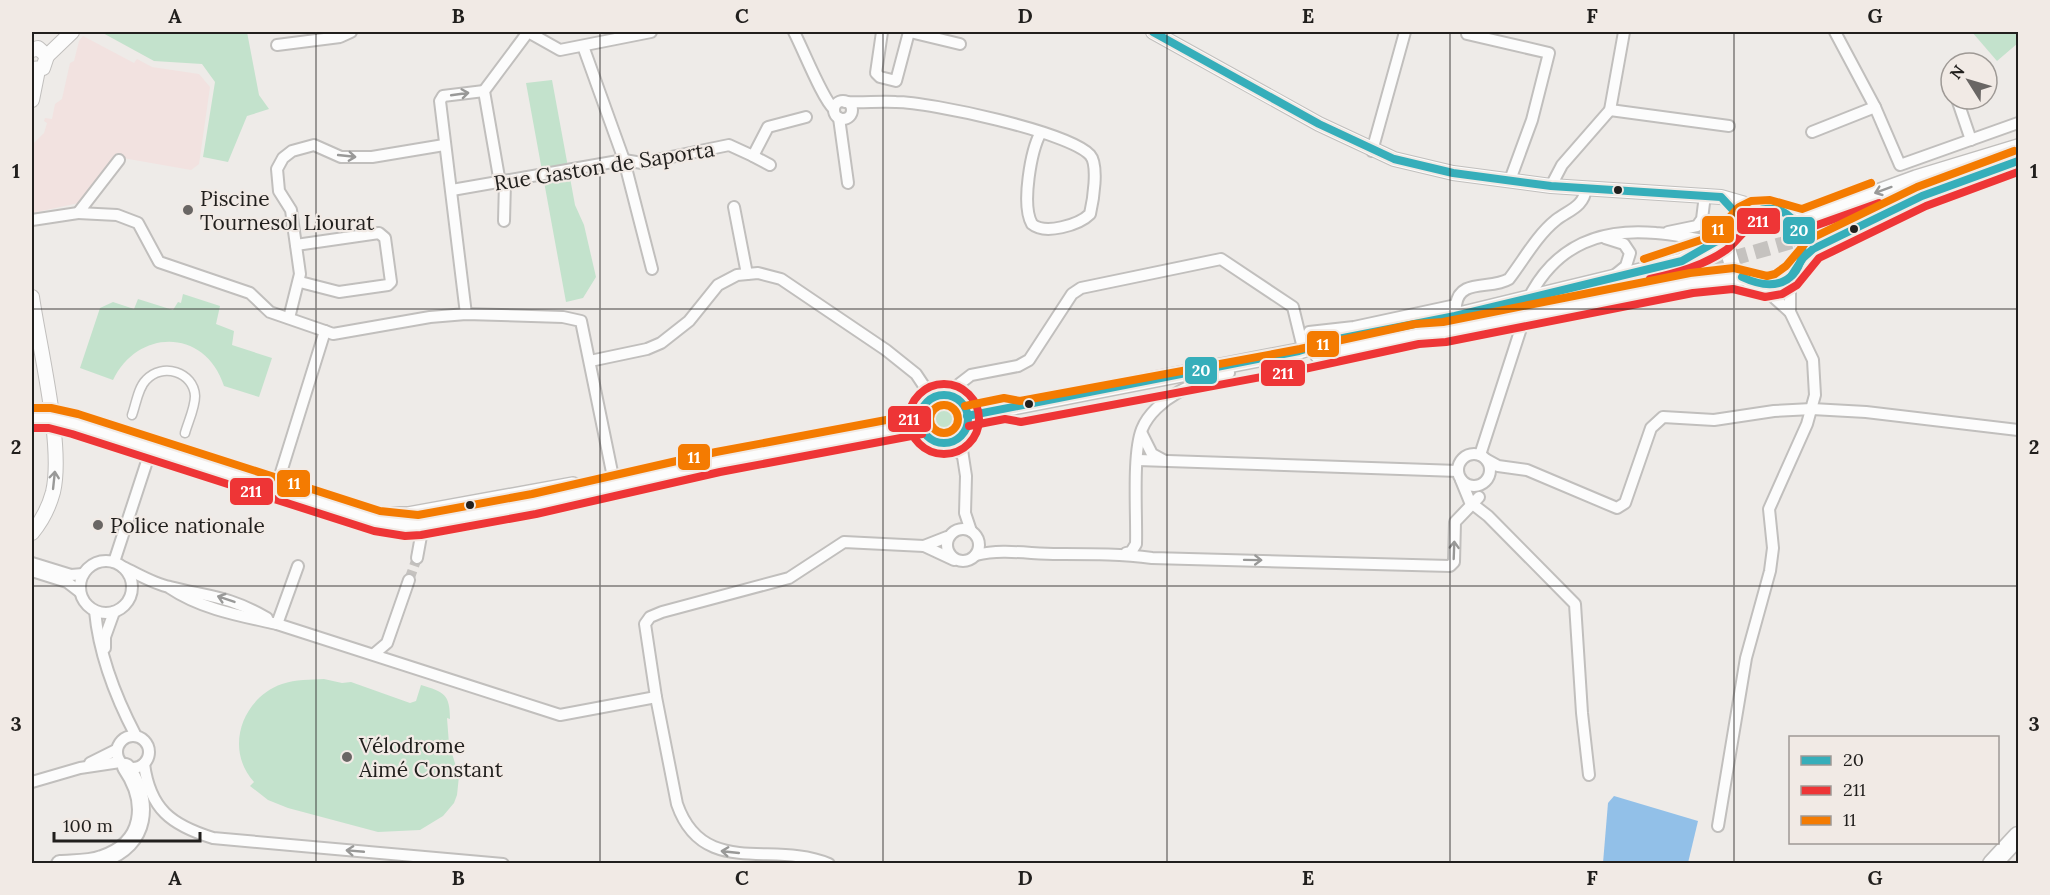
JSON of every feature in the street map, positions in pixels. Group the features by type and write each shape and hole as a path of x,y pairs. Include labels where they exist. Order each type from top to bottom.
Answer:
{"highway":[{"path":"1992,864 2019,836"}],"main road":[{"path":"2019,147 1919,188 2019,160"},
{"path":"1796,224 1804,219 1916,178 2019,147"},
{"path":"1804,252 1922,196 2019,160"},
{"path":"968,416 1299,351 1335,345 1417,334 1444,332 1738,272 1760,285 1779,284 1795,272 1804,252 1796,224 1788,216 1766,210 1743,217 1727,237 1682,261 1460,311 1335,345 1229,373"},
{"path":"1727,237 1738,272"},
{"path":"1417,334 1561,302 1576,296 1460,311"},
{"path":"949,395 968,416 965,431 953,440 927,437 920,424 921,409 949,395"},
{"path":"32,418 51,418 66,414 78,417 352,506 414,520 534,504 718,462 920,424"},
{"path":"51,418 377,521 406,526 414,520 613,477 718,462"},
{"path":"60,864 100,861 126,846 134,835 142,809 141,794 123,764"}],"street":[{"path":"32,100 34,70 47,63 47,56 72,32"},
{"path":"277,45 340,37 351,32"},
{"path":"466,314 452,190 444,145 440,102 443,96 484,91 528,32 560,50 651,32"},
{"path":"794,32 820,85 825,102 840,108 848,117 851,113 873,104"},
{"path":"882,32 876,74 896,81"},
{"path":"895,102 896,81 910,32 960,44"},
{"path":"1153,32 1372,151 1424,167 1551,186 1721,197 1766,210"},
{"path":"1372,151 1405,32"},
{"path":"1551,186 1566,160 1610,110 1624,32"},
{"path":"1835,32 1875,107 1900,165 2019,123"},
{"path":"1467,34 1549,53 1532,120 1510,180"},
{"path":"583,46 624,160 652,269"},
{"path":"32,50 38,48 47,56"},
{"path":"484,91 502,183 504,221"},
{"path":"840,108 895,102 945,107 1041,132 1084,151 1091,156 1095,164 1090,214 1077,222 1044,230 1032,224 1027,210 1032,147 1041,132"},
{"path":"1812,132 1875,107"},
{"path":"840,108 848,183"},
{"path":"1610,110 1729,126"},
{"path":"1961,111 1971,140"},
{"path":"753,156 768,128 806,117"},
{"path":"289,318 300,282 291,210 279,191 277,169 283,158 292,151 314,145 341,157 372,157 444,145"},
{"name":"Rue Gaston de Saporta","path":"452,190 624,160 642,163 729,145 770,165"},
{"path":"78,213 119,160"},
{"path":"1309,332 1460,311 1460,292 1465,288 1501,283 1509,279 1554,221 1578,206 1585,196 1586,188"},
{"path":"1657,233 1697,226 1702,219 1705,195"},
{"path":"1532,292 1544,272 1561,255 1570,248 1601,237 1620,232 1657,233 1698,240 1727,237 1733,210 1721,197"},
{"path":"734,207 747,274"},
{"path":"32,220 78,213 117,215 138,223 159,262 250,293 263,308 333,334 430,317 466,314 575,317 581,321 613,477"},
{"path":"296,245 379,233 384,238 391,282 388,285 339,292 300,282"},
{"path":"1601,237 1612,238 1624,244 1630,254 1626,266 1609,279"},
{"path":"590,361 646,350 661,343 689,321 718,285 737,275 772,276 790,285 949,395 971,375 1018,366 1029,360 1072,294 1081,288 1215,260 1226,260 1290,304 1298,324 1302,344 1299,351"},
{"path":"1790,312 1790,291 1795,272"},
{"path":"1718,826 1746,658 1770,571 1773,548 1769,509 1812,409 1815,394 1813,360 1790,312 1760,285"},
{"path":"32,297 51,418 55,468 52,493 40,523 32,533"},
{"path":"829,864 811,856 722,852 694,836 683,820 677,804 645,633 645,624 650,617 798,574 836,546 852,541 924,546 960,562 992,551 1065,554 1126,553 1152,558 1450,566 1454,562 1455,522 1476,501 1491,469 1484,458 1523,322"},
{"path":"1298,324 1335,345"},
{"path":"278,482 325,332"},
{"path":"132,415 141,387 148,378 163,370 177,372 191,382 195,394 185,433"},
{"path":"1126,553 1131,552 1136,544 1141,431 1159,406 1178,392 1229,373"},
{"path":"1589,775 1582,712 1575,604 1476,501 1460,475 1464,458 1472,454 1510,468 1527,470 1617,508 1625,503 1651,429 1658,419 1667,416 1714,420 1774,411 1812,409 1866,412 2019,430"},
{"path":"1141,431 1152,454 1164,461"},
{"path":"953,440 961,454 966,476 965,513 971,531 978,541 992,551"},
{"path":"118,565 151,449"},
{"path":"1138,460 1460,475 1474,487 1510,468"},
{"path":"960,562 950,554 950,534 965,513"},
{"path":"414,520 421,536 418,556"},
{"path":"924,546 965,528 971,531"},
{"path":"976,555 978,541"},
{"path":"32,563 71,575 83,574 96,563 118,565 166,586"},
{"path":"118,565 131,580 131,594"},
{"path":"277,624 298,566"},
{"path":"32,570 67,582 80,592 85,603 95,611 114,612 122,608 131,594 147,585 214,594 244,605 277,624 560,715 656,697"},
{"path":"80,592 83,574"},
{"path":"374,654 387,644 410,580"},
{"path":"95,611 105,657 122,709 136,736 145,741 149,750 144,764 149,791 158,806 190,831 213,838 503,864"},
{"path":"105,657 105,637 114,612"},
{"path":"32,782 80,768 116,750 123,739 122,709"},
{"path":"123,739 136,736"},
{"path":"116,750 123,764"},
{"path":"80,768 123,764 135,768 144,764"}],"shaded area":[{"path":"83,36 134,63 137,59 152,67 199,74 210,87 199,164 191,170 117,157 79,203 32,213 33,144 44,133 47,123 44,121 45,118 52,119 55,104 62,99 70,63 74,61 79,41"}],"green space":[{"path":"101,32 247,32 259,95 269,109 247,116 228,162 203,157 215,82 202,64 154,61"},
{"path":"1972,32 2018,32 2018,43 1999,59 1999,51 1988,51"},
{"path":"552,80 575,205 584,225 596,277 583,298 566,302 526,83"},
{"path":"183,294 220,306 216,324 234,331 232,345 272,358 259,397 224,386 215,367 203,354 188,345 172,342 155,344 139,351 124,363 113,380 80,368 100,308 113,302 134,309 138,299 173,310 178,302 181,303"},
{"path":"943,404 954,408 958,419 954,430 943,434 932,430 928,419 932,408"},
{"name":"Vélodrome Aimé Constant","path":"324,679 342,683 351,682 410,703 416,701 421,685 444,695 450,711 450,719 447,718 449,744 459,776 454,803 443,816 420,830 378,832 288,808 268,800 250,786 254,782 245,769 240,755 239,740 248,712 268,691 282,684 298,680"}],"water":[{"path":"1614,796 1698,821 1688,863 1603,863 1608,803"}],"tunnel":[{"path":"1576,296 1720,262 1811,236 1919,188"},
{"path":"409,580 417,558"}],"transit line":[{"name":"20","path":"967,416 1299,351 1338,339 1455,316 1682,261 1729,234 1735,219 1733,210 1721,197 1551,186 1453,173 1394,159 1319,124 1153,32"},
{"name":"11","path":"965,406 1004,398 1020,401 1690,273 1734,268 1767,276 1775,274 1786,266 1808,240 1917,187 2014,151"},
{"name":"20","path":"1792,275 1803,258 1813,249 1922,196 2018,161"},
{"name":"211","path":"969,426 1005,419 1021,422 1693,293 1733,289 1765,297 1782,294 1797,285 1819,258 1926,206 2018,172"},
{"name":"11","path":"1644,259 1704,239 1721,227 1739,207 1751,201 1770,200 1802,209 1871,183"},
{"name":"211","path":"1650,279 1689,268 1717,256 1758,221 1806,229 1879,203"},
{"name":"20","path":"1718,241 1739,221 1754,212 1775,209 1791,217 1800,232 1802,250 1798,267 1787,280 1768,284 1742,277"},
{"name":"211","path":"944,384 963,390 973,400 979,419 973,438 963,448 944,454 925,448 915,438 909,419 915,400 925,390 944,384"},
{"name":"20","path":"939,395 949,395 961,402 968,414 968,419 968,424 961,436 949,443 939,443 924,432 920,424 920,414 931,399 939,395"},
{"name":"11","path":"944,405 954,409 958,419 954,429 944,433 934,429 930,419 934,409 944,405"},
{"name":"11","path":"32,408 51,408 78,414 380,511 418,515 532,494 716,452 918,414"},
{"name":"211","path":"32,428 49,428 72,434 374,531 405,536 536,514 720,472 922,434"}],"place":[{"name":"Piscine Tournesol Liourat","path":"188,210"},
{"name":"Police nationale","path":"98,525"},
{"name":"Vélodrome Aimé Constant","path":"347,757"}]}
